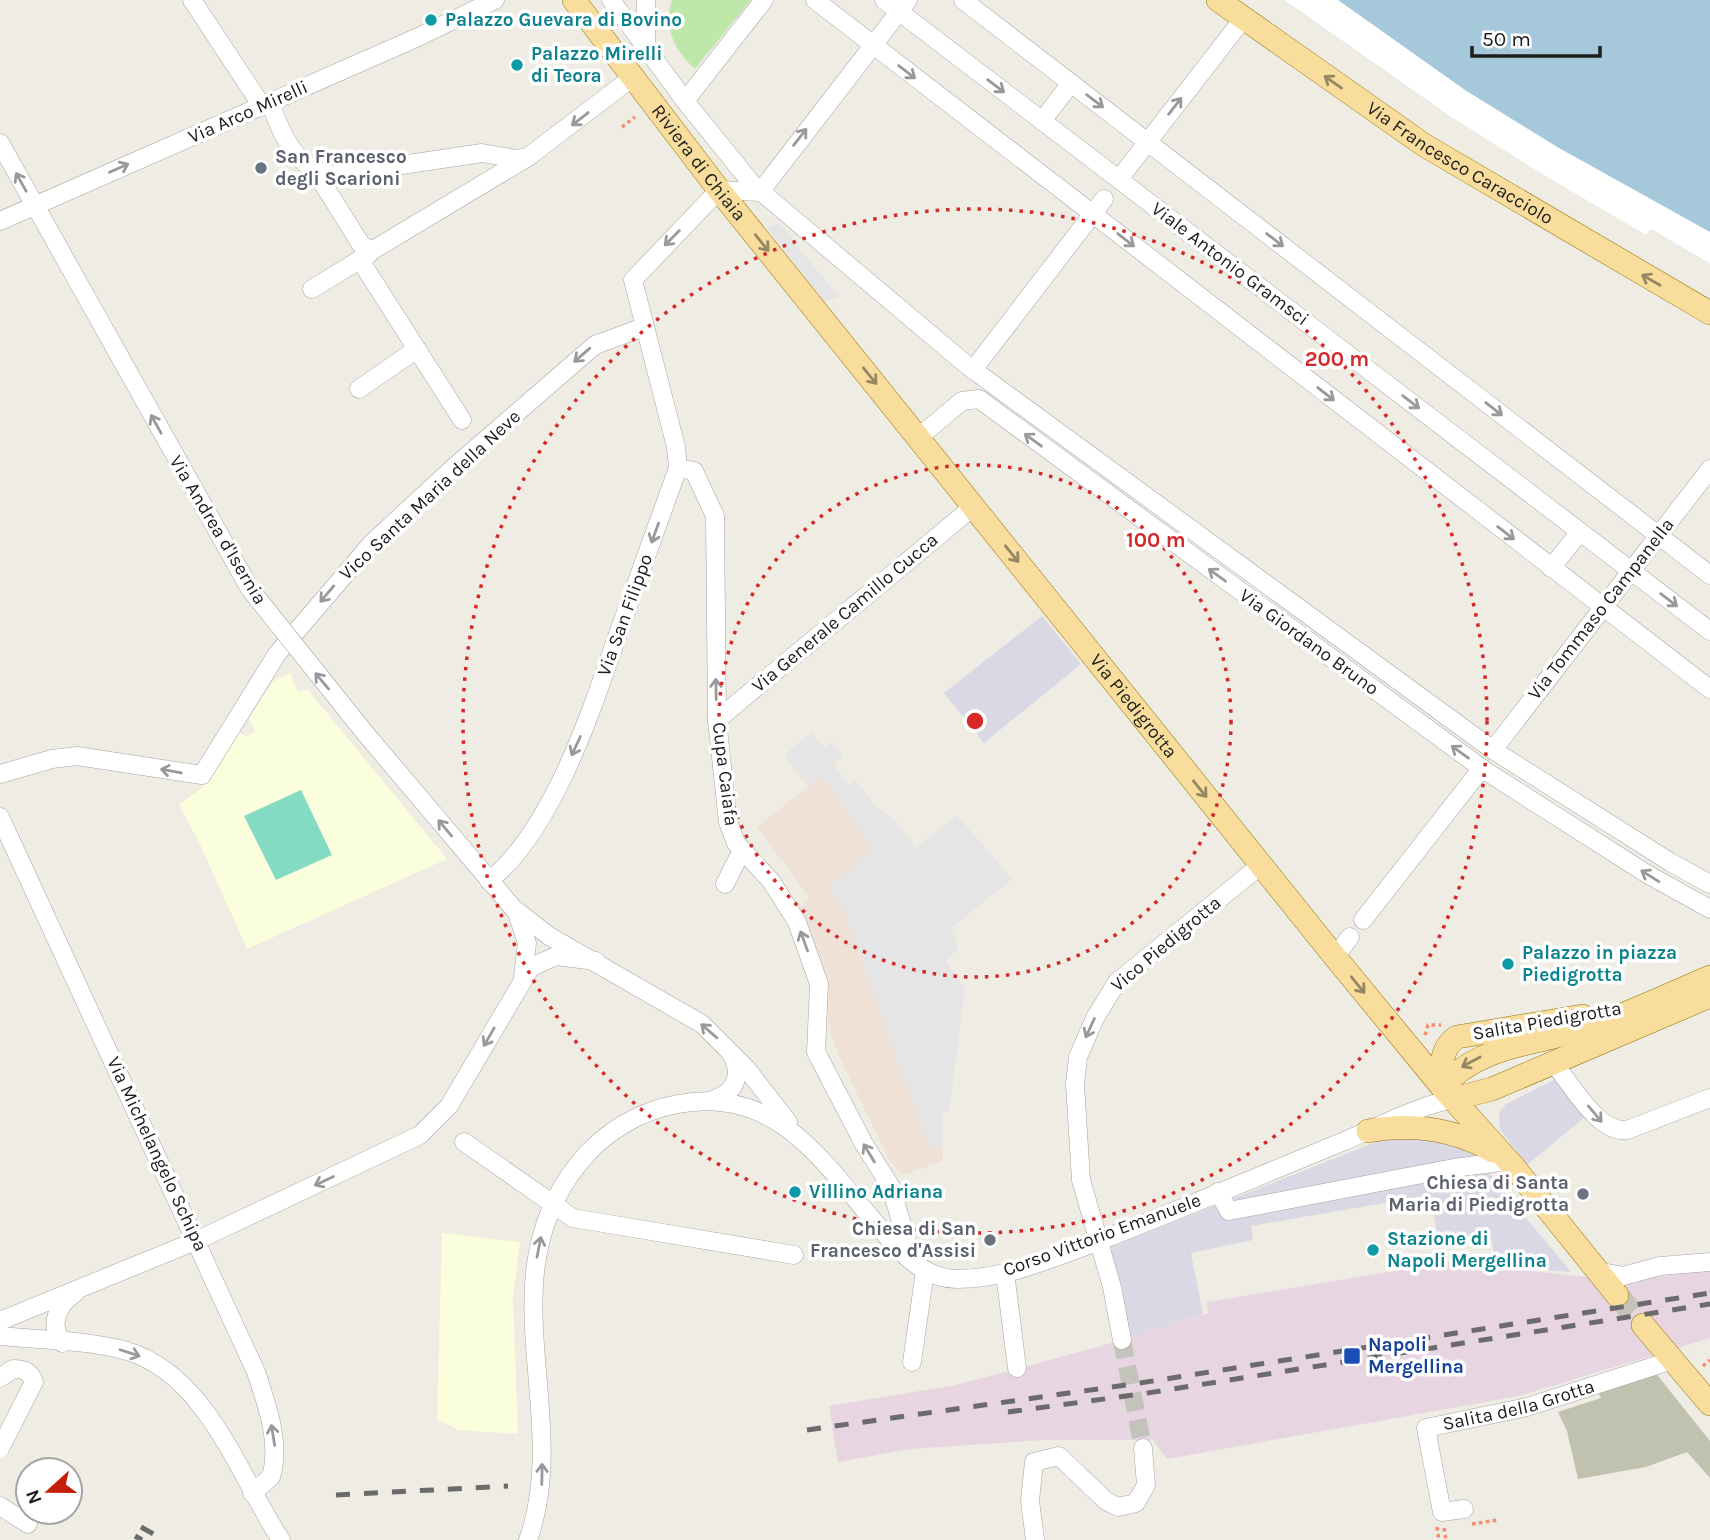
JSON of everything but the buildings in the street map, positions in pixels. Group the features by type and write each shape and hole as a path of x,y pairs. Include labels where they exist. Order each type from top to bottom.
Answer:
{"main road":[{"name":"Riviera di Chiaia","path":"574,0 719,190 827,323"},
{"name":"Via Francesco Caracciolo","path":"1218,0 1424,145 1710,313"},
{"name":"Via Piedigrotta","path":"827,323 1335,957 1447,1093 1511,1164"},
{"name":"Salita Piedigrotta","path":"1447,1093 1465,1065 1513,1046 1584,1029 1710,977"},
{"name":"Salita Piedigrotta","path":"1447,1093 1482,1093 1710,996"},
{"name":"Salita Piedigrotta","path":"1447,1093 1444,1053 1447,1045 1457,1037 1651,1002"},
{"path":"1513,1046 1522,1049 1527,1059 1516,1078"},
{"path":"1368,1131 1401,1127 1436,1129 1471,1140 1511,1164 1617,1295"},
{"path":"1643,1325 1710,1404"}],"street":[{"path":"191,0 266,104 288,143 303,163 315,171 335,175 482,153 516,159 528,157"},
{"name":"Via Arco Mirelli","path":"0,221 495,0"},
{"path":"646,0 646,47"},
{"path":"685,101 764,0"},
{"path":"815,0 1710,689"},
{"name":"Viale Antonio Gramsci","path":"884,0 904,6 1042,121 1710,631"},
{"path":"963,0 1710,575"},
{"path":"613,1 685,101 760,192 973,370 1493,750 1640,844 1710,884"},
{"path":"760,192 904,6"},
{"path":"1119,179 1243,19"},
{"path":"312,289 367,252 528,157 633,76"},
{"path":"1042,121 1072,83"},
{"name":"Via Andrea d'Isernia","path":"0,143 250,589 365,733 513,908"},
{"path":"315,171 367,252 417,349 462,420"},
{"path":"719,190 760,192"},
{"name":"Via San Filippo","path":"489,881 501,870 532,829 576,746 678,468 676,447 643,327 633,278 719,190"},
{"path":"973,370 1104,198"},
{"name":"Vico Santa Maria della Neve","path":"0,774 52,759 77,756 202,775 278,654 372,543 594,345 643,327"},
{"path":"359,389 417,349"},
{"name":"Via Giordano Bruno","path":"919,437 962,401 979,399 1482,768 1654,878 1710,909"},
{"name":"Cupa Caiafa","path":"678,468 694,471 715,516 717,720 726,814 731,833 742,850 771,881 797,922 819,984 816,1052 864,1144 891,1187 918,1266"},
{"name":"Via Tommaso Campanella","path":"1493,750 1710,469"},
{"name":"Via Generale Camillo Cucca","path":"717,720 974,506"},
{"path":"1551,568 1580,532"},
{"path":"1363,920 1482,768"},
{"name":"Via Michelangelo Schipa","path":"0,817 251,1359 269,1411 275,1445 274,1469 266,1484 252,1493"},
{"path":"725,884 742,850"},
{"name":"Vico Piedigrotta","path":"1122,1340 1100,1240 1079,1167 1075,1084 1082,1045 1106,996 1117,982 1261,865"},
{"path":"513,908 549,936 691,1016 730,1051 883,1233 918,1266 912,1362"},
{"path":"0,1321 198,1240 430,1128 449,1106 527,964 527,943 522,922 513,908"},
{"path":"1335,957 1350,937"},
{"path":"522,977 533,965 550,958 572,956 596,961"},
{"path":"527,1540 542,1487 533,1317 535,1269 551,1203 586,1154 626,1122 659,1108 712,1100 728,1093 737,1078 737,1065 730,1051"},
{"path":"1552,1061 1600,1121 1613,1130 1627,1130 1710,1098"},
{"name":"Salita Piedigrotta","path":"1415,1112 1447,1093"},
{"path":"712,1100 763,1113 789,1127 801,1138"},
{"name":"Corso Vittorio Emanuele","path":"918,1266 953,1279 1005,1273 1100,1240 1415,1112"},
{"path":"464,1142 573,1218 793,1255"},
{"path":"1218,1192 1229,1211 1454,1168 1511,1164"},
{"path":"1597,1271 1623,1276 1660,1266 1710,1262"},
{"path":"1005,1273 1017,1368"},
{"path":"62,1343 55,1330 58,1311 69,1298 90,1285"},
{"path":"0,1335 128,1352 154,1362 176,1377 202,1407 281,1540"},
{"name":"Salita della Grotta","path":"1464,1509 1441,1512 1426,1428 1527,1407 1673,1360"},
{"path":"0,1378 13,1369 23,1369 31,1374 34,1382 3,1443"},
{"path":"1035,1540 1030,1501 1034,1462 1059,1456 1106,1501 1118,1507 1136,1503 1146,1485 1143,1448"}],"path":[{"path":"622,127 635,117"},
{"path":"1424,1041 1428,1026 1441,1024 1444,1028"}],"shaded area":[{"path":"779,223 839,297 825,302 767,228"},
{"path":"1042,616 1081,664 984,743 944,693"},
{"path":"290,673 298,691 308,690 447,859 247,949 199,842 179,805 204,786 237,732 246,736 255,732 249,718 272,682"},
{"path":"812,732 824,748 832,742 843,756 833,764 848,785 855,780 874,805 897,823 916,848 957,816 1012,879 951,928 958,949 945,961 965,989 949,1110 943,1113 943,1161 903,1175 889,1160 840,1058 829,1027 825,985 798,911 809,897 757,827 808,787 785,755"},
{"path":"812,732 824,748 832,742 843,756 833,764 848,785 855,780 874,805 897,823 916,848 957,816 1012,879 951,928 958,949 945,961 965,989 949,1110 943,1113 943,1145 928,1146 841,903 828,888 873,848 822,777 809,786 785,755"},
{"path":"1558,1078 1585,1117 1527,1165 1500,1129 1499,1113 1506,1104"},
{"path":"1391,1136 1466,1145 1571,1272 1497,1266 1490,1234 1439,1243 1430,1195 1251,1226 1253,1240 1191,1253 1203,1314 1128,1338 1111,1247"},
{"path":"442,1233 520,1242 513,1298 518,1434 458,1430 437,1419"},
{"path":"1493,1255 1495,1267 1624,1281 1710,1270 1710,1338 1519,1396 1167,1459 1153,1440 1043,1440 910,1449 838,1462 829,1406 956,1385 1094,1348 1208,1313 1207,1302"},
{"path":"1650,1366 1710,1441 1710,1478 1687,1452 1646,1467 1578,1479 1567,1431 1558,1412 1601,1398 1597,1391"}],"green space":[{"path":"672,0 751,0 695,69 677,47 670,29"},
{"path":"301,790 332,855 276,880 244,816"}],"water":[{"path":"1284,0 1710,0 1710,264 1651,229 1646,235 1448,115"}],"pier":[{"path":"1284,0 1338,0 1465,90 1559,148 1710,232 1710,264 1651,229 1646,235 1544,175 1448,115"}],"tunnel":[{"path":"1617,1295 1643,1325"},
{"path":"1122,1340 1143,1448"}],"railway":[{"path":"807,1430 1140,1383 1710,1293"},
{"path":"1008,1412 1141,1394 1710,1304"},
{"path":"336,1495 508,1486"},
{"path":"141,1527 164,1540"},
{"path":"135,1536 142,1540"}],"place":[{"name":"Palazzo Guevara di Bovino","path":"431,20"},
{"name":"Palazzo Mirelli di Teora","path":"517,65"},
{"name":"San Francesco degli Scarioni","path":"261,168"},
{"name":"Palazzo in piazza Piedigrotta","path":"1508,964"},
{"name":"Villino Adriana","path":"795,1192"},
{"name":"Chiesa di Santa Maria di Piedigrotta","path":"1583,1194"},
{"name":"Chiesa di San Francesco d'Assisi","path":"990,1240"},
{"name":"Stazione di Napoli Mergellina","path":"1373,1250"},
{"name":"Napoli Mergellina","path":"1352,1356"}]}
